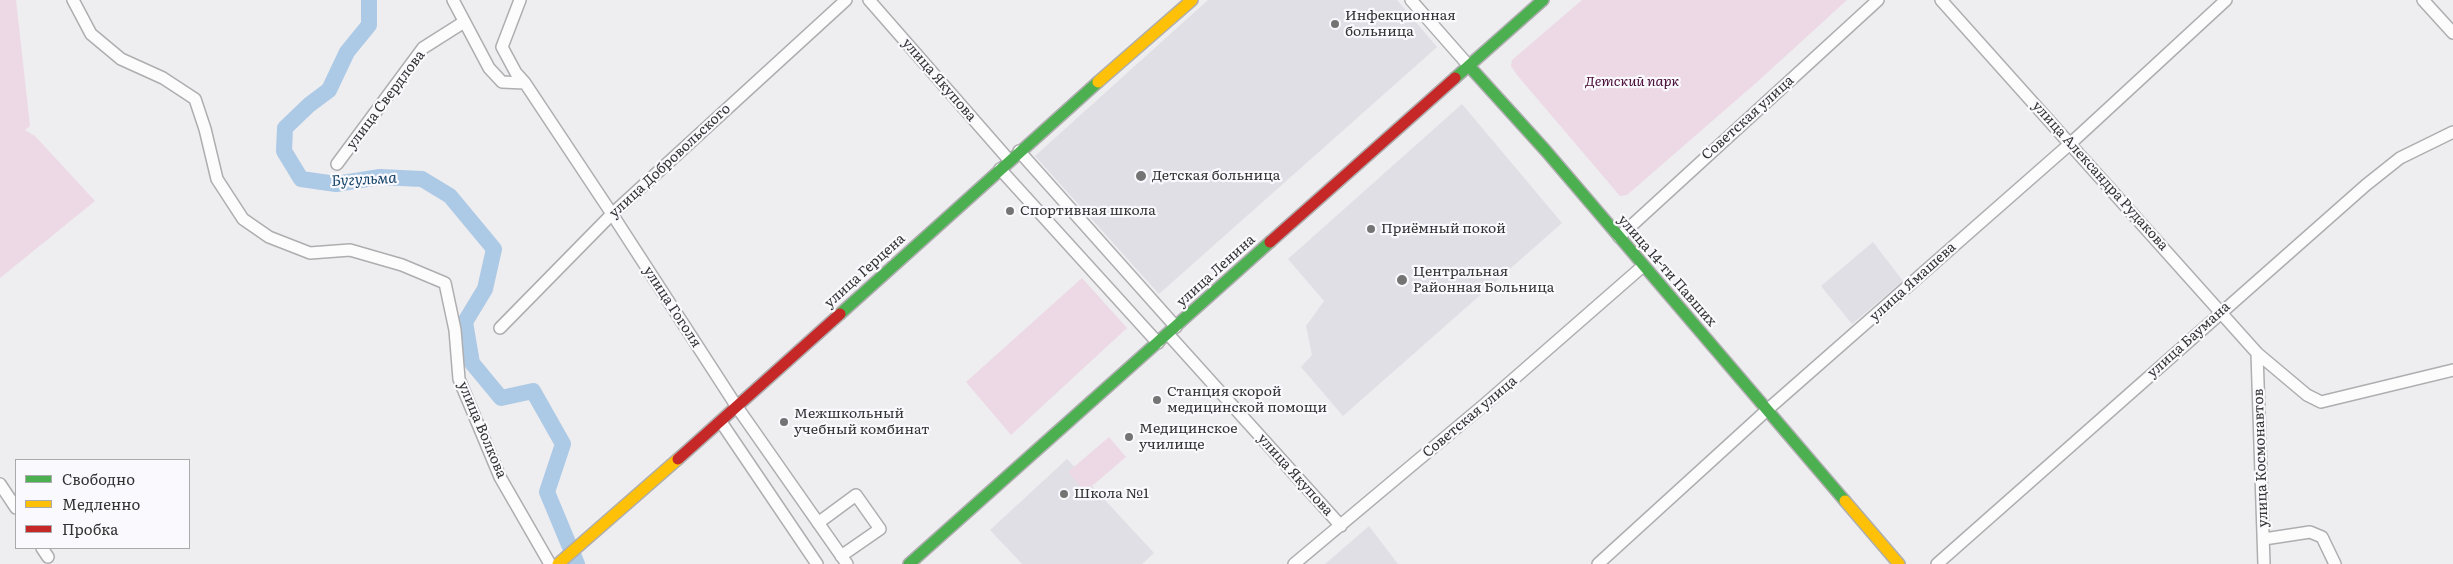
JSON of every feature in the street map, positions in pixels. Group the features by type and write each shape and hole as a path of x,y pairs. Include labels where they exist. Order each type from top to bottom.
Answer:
{"street":[{"name":"улица Волкова","path":"73,0 91,34 121,59 163,78 195,99 205,129 217,179 243,219 269,238 310,253 350,250 402,265 445,283 455,330 459,379 500,477 550,564"},
{"path":"454,0 489,68 502,82 525,83"},
{"name":"улица Гоголя","path":"520,0 502,47 516,72 612,214 737,407 844,560"},
{"name":"улица Добровольского","path":"500,328 612,214 846,0"},
{"name":"улица Якупова","path":"868,0 1010,160"},
{"name":"улица Герцена","path":"561,561 721,422 1000,168 1192,0"},
{"name":"улица 14-ти Павших","path":"1411,0 1546,151 1899,564"},
{"name":"улица Ленина","path":"908,564 1543,0"},
{"name":"Советская улица","path":"1619,237 1878,0"},
{"name":"улица Александра Рудакова","path":"1941,0 2257,353 2307,395 2321,402 2453,370"},
{"name":"улица Ямашева","path":"1598,564 1767,410 2071,143 2226,0"},
{"path":"2423,0 2453,33"},
{"name":"улица Свердлова","path":"337,164 424,48 464,22"},
{"name":"улица Баумана","path":"1937,564 2221,311 2366,185 2400,158 2453,132"},
{"name":"улица Якупова","path":"1019,151 1341,526"},
{"path":"1000,168 1158,343"},
{"name":"Советская улица","path":"1294,564 1341,526 1643,266"},
{"name":"улица Космонавтов","path":"2257,353 2264,564"},
{"path":"721,422 817,564"},
{"path":"0,484 15,506"},
{"path":"818,524 856,496 880,529 844,560"},
{"path":"2264,540 2310,532 2322,537 2335,564"}],"shaded area":[{"path":"1208,0 1397,0 1437,47 1159,294 1035,156"},
{"name":"Центральная Районная Больница","path":"1462,104 1562,223 1343,416 1301,367 1312,355 1306,326 1324,301 1288,259"},
{"path":"1873,242 1903,281 1852,324 1821,286"},
{"name":"Школа №1","path":"1067,459 1154,553 1142,564 1022,564 990,530"},
{"path":"1369,526 1398,564 1325,564"}],"green space":[{"path":"0,0 16,0 30,126 25,130 35,136 95,201 0,278"},
{"name":"Детский парк","path":"1582,0 1847,0 1756,83 1627,195 1620,196 1511,66 1512,60"},
{"path":"1082,278 1127,328 1011,435 966,382"},
{"path":"1109,437 1126,457 1085,492 1068,472"}],"waterway":[{"name":"Бугульма","path":"369,0 369,25 347,52 329,90 309,105 285,128 284,151 301,179 336,184 380,177 422,179 450,196 494,249 485,289 465,322 472,363 501,398 533,391 563,444 547,492 577,564"}],"traffic: fast":[{"path":"1455,78 1543,0"},
{"path":"1469,66 1546,151 1845,501"},
{"path":"840,314 1098,82"},
{"path":"909,564 1270,242"}],"traffic: slow":[{"path":"1098,82 1192,0"},
{"path":"558,564 678,459"},
{"path":"1845,501 1899,564"}],"traffic: jam":[{"path":"1270,242 1455,78"},
{"path":"678,459 840,314"}],"place":[{"name":"Инфекционная больница","path":"1335,24"},
{"name":"Детская больница","path":"1141,176"},
{"name":"Спортивная школа","path":"1010,211"},
{"name":"Приёмный покой","path":"1371,229"},
{"name":"Центральная Районная Больница","path":"1402,280"},
{"name":"Станция скорой медицинской помощи","path":"1157,400"},
{"name":"Межшкольный учебный комбинат","path":"784,422"},
{"name":"Медицинское училище","path":"1129,437"},
{"name":"Школа №1","path":"1064,494"}]}
